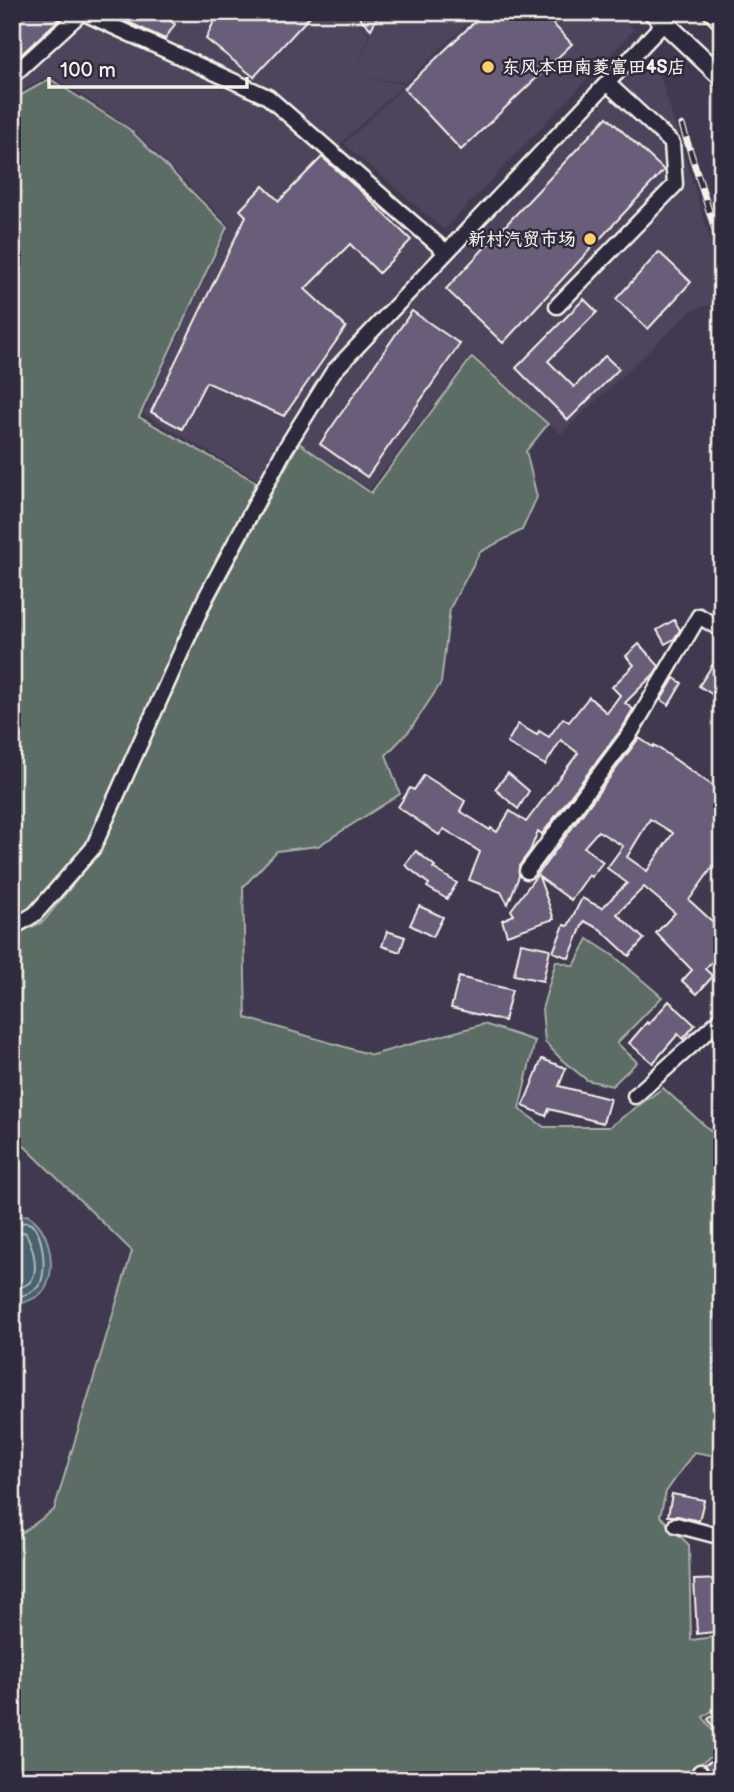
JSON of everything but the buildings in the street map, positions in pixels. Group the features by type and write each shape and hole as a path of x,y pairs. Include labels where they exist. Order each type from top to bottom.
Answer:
{"main road":[{"path":"713,12 722,21"},
{"path":"664,16 722,77"}],"street":[{"path":"12,76 82,12 268,97 446,252"},
{"path":"12,928 35,914 93,848 205,599 285,449 333,372 607,83 664,16"},
{"path":"557,306 675,185 672,143 607,83"},
{"path":"527,871 631,732 699,616 721,638"},
{"path":"635,1096 722,1018"},
{"path":"676,1524 722,1537"}],"shaded area":[{"name":"新村汽贸市场","path":"12,12 348,12 369,34 355,77 370,34 350,12 479,12 406,82 364,78 404,84 340,144 458,251 646,59 659,72 722,279 722,301 692,310 561,434 472,354 370,489 297,440 269,486 143,414 230,226 131,128 51,75 12,96"},
{"path":"481,12 616,12 634,30 444,230 344,144"}],"green space":[{"path":"50,79 129,129 227,227 139,417 256,482 89,843 29,909 12,919 12,100"},
{"path":"472,357 548,424 526,451 537,497 522,530 480,552 450,608 441,683 410,730 386,755 400,794 318,846 277,851 243,887 246,1018 372,1055 484,1024 535,1041 519,1109 544,1127 609,1127 663,1088 722,1141 722,1457 694,1452 666,1492 660,1516 689,1545 691,1640 722,1636 722,1704 703,1717 722,1744 722,1750 674,1780 12,1780 12,1540 54,1510 132,1251 12,1134 12,936 43,922 99,852 214,601 299,443 371,493"},
{"path":"588,939 614,956 662,997 617,1043 637,1062 612,1086 587,1080 545,1042 542,1009 556,961 574,966"}],"water":[{"path":"27,1215 41,1228 49,1246 50,1276 42,1293 16,1306 12,1303 12,1221 16,1217"}],"railway":[{"path":"682,125 722,252"}],"place":[{"name":"东风本田南菱富田4S店","path":"488,67"},
{"name":"新村汽贸市场","path":"590,239"}]}
